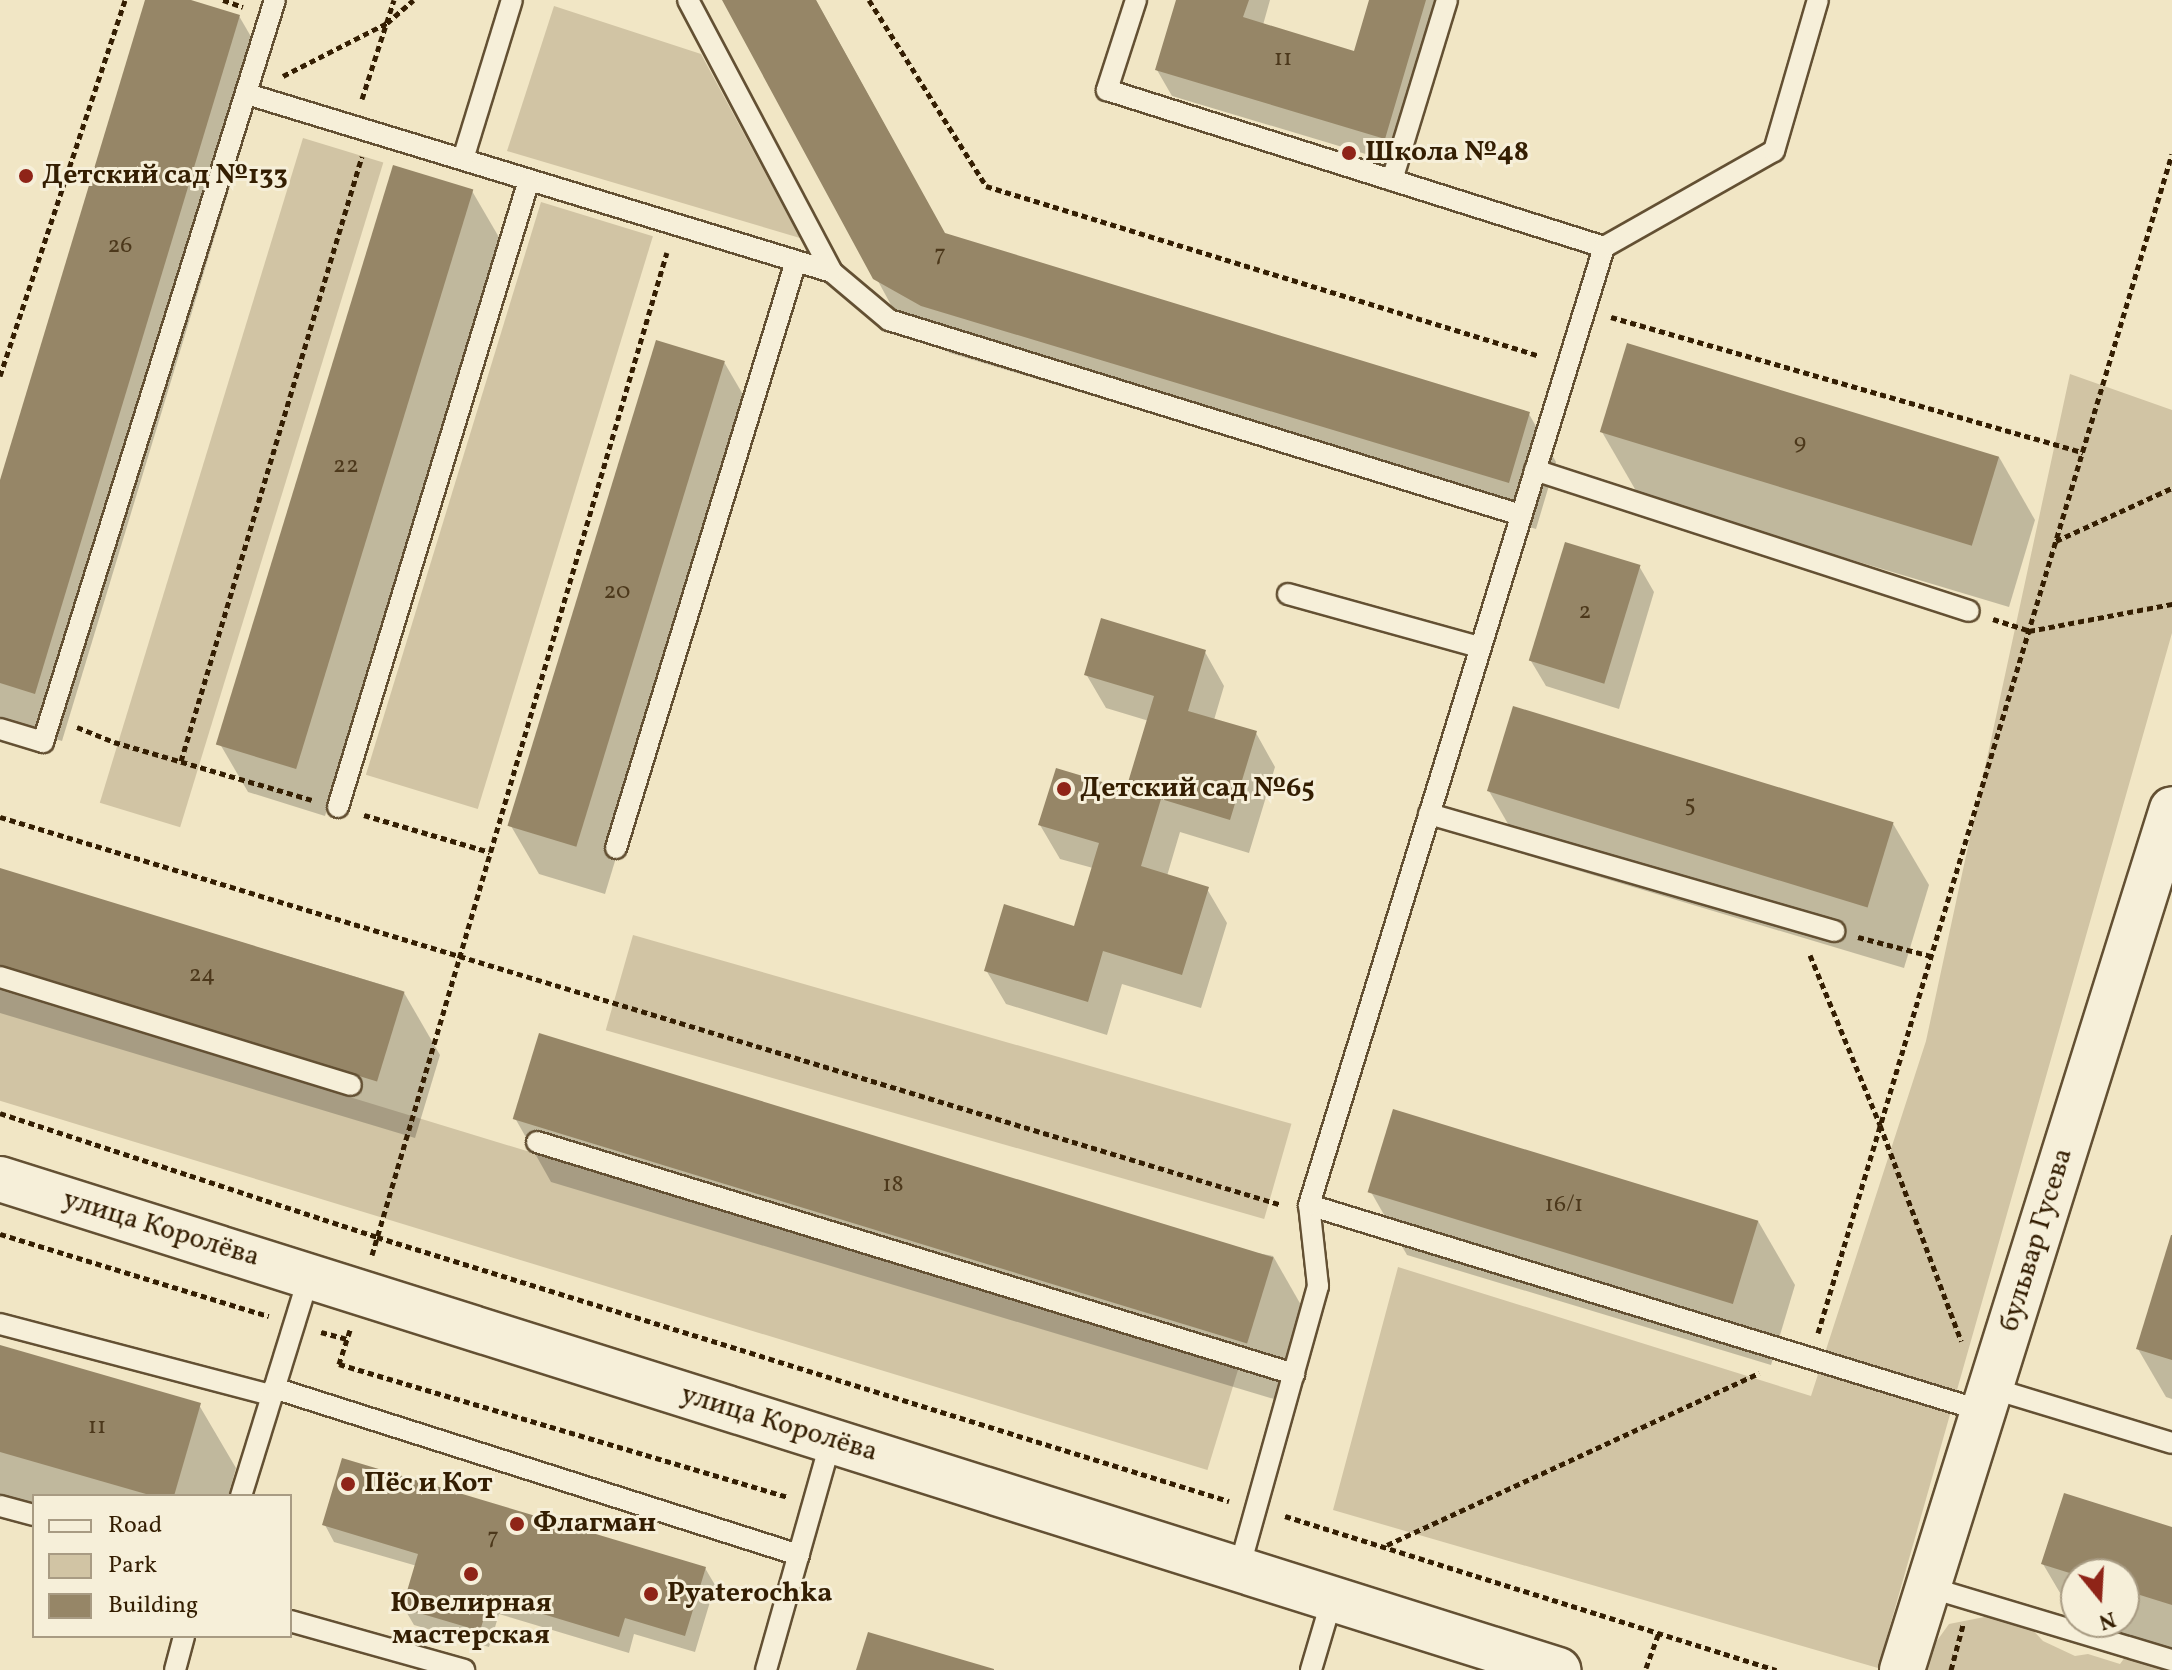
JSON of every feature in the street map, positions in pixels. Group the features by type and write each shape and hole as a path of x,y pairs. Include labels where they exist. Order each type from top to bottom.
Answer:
{"main road":[{"name":"бульвар Гусева","path":"1902,1670 2172,809"},
{"name":"улица Королёва","path":"0,1179 1558,1670"}],"lane":[{"path":"0,729 43,742 275,0"},
{"path":"463,159 512,0"},
{"path":"688,0 832,272 889,320 1521,515"},
{"path":"1136,0 1107,90 1604,247"},
{"path":"1392,180 1447,0"},
{"path":"1239,1569 1318,1286 1310,1209 1479,647 1604,247 1774,151 1818,0"},
{"path":"247,94 832,272"},
{"path":"338,807 529,180"},
{"path":"616,848 796,261"},
{"path":"1535,470 1969,611"},
{"path":"1288,594 1479,647"},
{"path":"1429,814 1834,931"},
{"path":"0,977 351,1085"},
{"path":"537,1142 1294,1374"},
{"path":"1310,1209 1805,1355 2172,1443"},
{"path":"242,1494 309,1276"},
{"path":"0,1324 272,1391 799,1555"},
{"path":"766,1670 831,1440"},
{"path":"0,1506 32,1514"},
{"path":"1928,1587 2172,1660"},
{"path":"1311,1670 1332,1599"},
{"path":"292,1622 464,1670"},
{"path":"175,1670 183,1638"}],"path":[{"path":"0,376 125,0"},
{"path":"181,761 361,129 394,0"},
{"path":"247,94 387,23 413,0"},
{"path":"869,0 986,186 1567,365"},
{"path":"1386,1546 1805,1355 1880,1125 2172,154"},
{"path":"675,224 339,1364 813,1504"},
{"path":"1585,310 2083,452"},
{"path":"2055,542 2172,488"},
{"path":"1969,611 2029,631 2172,604"},
{"path":"51,716 114,742 490,852"},
{"path":"0,817 1310,1209"},
{"path":"1795,920 1880,1125 1962,1345"},
{"path":"1834,931 1931,956"},
{"path":"0,1113 377,1237 1386,1546 1776,1670"},
{"path":"0,1234 347,1339"},
{"path":"1646,1668 1659,1632"}],"green space":[{"path":"554,6 701,54 800,238 507,151"},
{"path":"303,138 383,163 180,827 100,803"},
{"path":"541,202 653,236 478,809 366,775"},
{"path":"2070,374 2172,410 2172,633 1878,1668 1333,1510 1398,1267 1811,1396 1926,1041"},
{"path":"633,935 1291,1124 1264,1219 606,1030"},
{"path":"0,990 1238,1369 1207,1470 0,1101"},
{"path":"2015,1611 2043,1641 2075,1656 2088,1654 2120,1664 2131,1649 2172,1653 2172,1670 1925,1670 1931,1649 1949,1624"}],"building":[{"path":"145,0 191,0 240,15 35,694 0,683 0,480"},
{"path":"722,0 816,0 945,233 1530,412 1509,483 921,306 873,279"},
{"path":"1176,0 1249,0 1243,17 1354,51 1369,0 1426,0 1385,139 1155,70"},
{"path":"393,165 473,190 296,769 216,745"},
{"path":"656,340 725,361 576,847 507,826"},
{"path":"1627,343 1999,457 1972,546 1600,432"},
{"path":"1565,542 1641,565 1604,684 1529,661"},
{"path":"1101,618 1206,650 1188,711 1257,731 1230,820 1161,799 1141,866 1209,887 1182,975 1103,951 1088,1002 984,971 1004,904 1074,926 1099,843 1038,825 1056,768 1126,789 1154,696 1084,675"},
{"path":"1513,706 1894,822 1868,907 1487,791"},
{"path":"0,868 405,992 377,1082 0,966"},
{"path":"539,1033 1273,1258 1247,1344 513,1119"},
{"path":"1393,1109 1758,1221 1733,1304 1368,1192"},
{"path":"2172,1235 2172,1360 2136,1349"},
{"path":"0,1345 201,1403 175,1494 146,1494 0,1452"},
{"path":"342,1458 706,1567 685,1636 625,1618 619,1637 490,1598 480,1631 402,1608 418,1554 322,1525"},
{"path":"2064,1493 2172,1527 2172,1605 2140,1595 2140,1558 2060,1558 2060,1570 2041,1564"},
{"path":"868,1632 994,1669 994,1670 856,1670"}],"place":[{"name":"Школа №48","path":"1349,153"},
{"name":"Детский сад №133","path":"26,176"},
{"name":"Детский сад №65","path":"1064,789"},
{"name":"Пёс и Кот","path":"348,1484"},
{"name":"Флагман","path":"517,1524"},
{"name":"Ювелирная мастерская","path":"471,1574"},
{"name":"Pyaterochka","path":"651,1594"}]}
